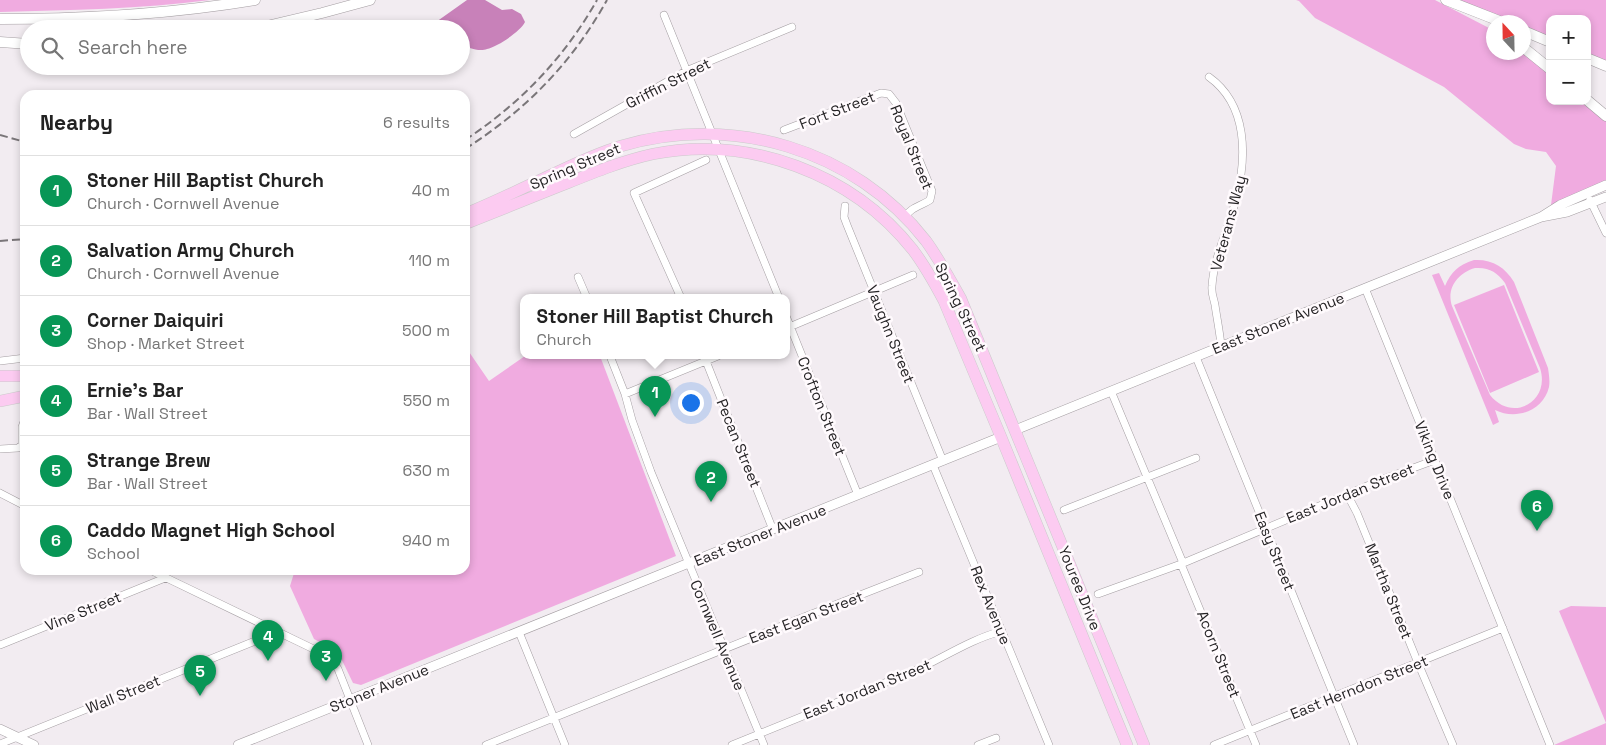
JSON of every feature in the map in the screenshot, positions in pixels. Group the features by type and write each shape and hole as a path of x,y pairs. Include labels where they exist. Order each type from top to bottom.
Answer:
{"main road":[{"path":"0,19 74,18 130,14 200,8 255,0"},
{"path":"295,20 370,0"},
{"path":"1445,0 1486,16"},
{"path":"1445,0 1486,23"},
{"path":"1531,34 1546,40"},
{"path":"0,42 20,43"},
{"path":"1531,54 1546,66"},
{"path":"1591,60 1606,66"},
{"path":"1591,103 1606,116"},
{"name":"Spring Street","path":"470,212 582,161 621,146 679,134 711,133 758,138 817,156 845,170 883,197 905,217 925,240 950,277 971,322 1015,430"},
{"name":"Spring Street","path":"470,222 625,161 672,151 718,149 754,154 775,158 815,173 853,194 870,207 896,231 924,265 944,302 1001,437"},
{"path":"0,376 20,376"},
{"path":"0,401 20,397"},
{"path":"1001,437 1015,430"},
{"name":"Youree Drive","path":"1015,430 1144,745"},
{"name":"Youree Drive","path":"1001,437 1127,745"}],"street":[{"path":"664,15 777,294"},
{"name":"Griffin Street","path":"574,134 686,71 792,27"},
{"name":"Veterans Way","path":"1210,77 1231,100 1239,118 1242,134 1242,166 1236,200 1219,248 1212,288 1221,346"},
{"name":"Fort Street","path":"784,130 881,93 889,94"},
{"name":"Royal Street","path":"889,94 896,103 932,191 930,200 914,207 905,217"},
{"path":"679,294 634,193 706,160"},
{"path":"1604,186 1606,197"},
{"name":"East Stoner Avenue","path":"1015,430 1541,217 1560,205 1604,186"},
{"path":"1588,194 1604,225 1606,233"},
{"name":"East Stoner Avenue","path":"1541,217 1567,212 1606,197"},
{"name":"Vaughn Street","path":"845,206 844,217 846,225 943,461"},
{"path":"790,326 914,275"},
{"path":"578,277 585,294"},
{"name":"Viking Drive","path":"1365,288 1550,745"},
{"name":"Crofton Street","path":"790,332 858,495"},
{"name":"Easy Street","path":"1196,357 1354,745"},
{"path":"0,362 20,359"},
{"name":"Cornwell Avenue","path":"611,359 651,472 764,745"},
{"path":"625,394 703,359"},
{"name":"Pecan Street","path":"705,359 773,530"},
{"name":"Acorn Street","path":"1111,391 1256,745"},
{"name":"East Stoner Avenue","path":"519,632 1001,437"},
{"path":"0,449 20,446"},
{"path":"1064,510 1196,458"},
{"name":"East Jordan Street","path":"1098,594 1182,563 1347,494 1435,460"},
{"name":"Rex Avenue","path":"934,465 1049,745"},
{"path":"0,493 20,503"},
{"name":"Martha Street","path":"1347,494 1454,745"},
{"name":"East Egan Street","path":"486,745 919,572"},
{"path":"160,575 328,656 338,669 368,745"},
{"name":"Vine Street","path":"0,645 166,578"},
{"name":"Wall Street","path":"0,744 265,637 271,629"},
{"name":"East Jordan Street","path":"732,745 914,671 942,659 977,639 1002,631"},
{"name":"East Herndon Street","path":"1214,745 1418,663 1504,631"},
{"path":"519,632 566,745"},
{"name":"Stoner Avenue","path":"238,745 519,632"},
{"path":"0,729 34,745"},
{"path":"978,745 996,738"}],"shaded area":[{"path":"0,0 210,0 79,10 0,12"},
{"path":"467,0 485,0 502,10 512,9 521,14 525,22 514,34 497,45 484,50 477,50 470,48 470,20 439,20"},
{"path":"1296,0 1435,0 1486,26 1486,60 1531,60 1531,58 1546,71 1546,105 1589,105 1606,120 1606,182 1551,205 1556,166 1546,152 1526,149 1514,144 1444,87 1315,18"},
{"path":"1453,0 1606,0 1606,65 1591,59 1591,15 1546,15 1546,39 1531,33 1531,15 1489,15"},
{"path":"1481,260 1497,265 1514,282 1548,368 1549,387 1541,403 1527,412 1519,414 1503,413 1495,410 1499,422 1493,425 1432,275 1439,273 1445,286 1456,270 1468,262","holes":["1475,268 1484,268 1492,271 1505,283 1540,368 1542,380 1540,390 1535,399 1527,405 1518,408 1509,407 1499,403 1490,395 1452,306 1451,293 1455,282 1463,274"]},
{"path":"1504,285 1539,372 1490,393 1454,305"},
{"path":"470,353 489,381 521,359 601,359 676,556 361,685 353,683 338,652 314,639 290,586 293,575 470,575"},
{"path":"1571,606 1606,607 1606,723 1559,611"},
{"path":"1606,723 1606,745 1554,745"}],"railway":[{"path":"470,136 504,111 540,78 571,41 597,0"},
{"path":"470,146 508,118 546,84 579,44 607,0"},
{"path":"0,135 20,141"},
{"path":"0,241 20,239"}],"place":[{"name":"Stoner Hill Baptist Church","path":"655,417"},
{"name":"Salvation Army Church","path":"711,502"},
{"name":"Caddo Magnet High School","path":"1537,531"},
{"name":"Ernie's Bar","path":"268,661"},
{"name":"Corner Daiquiri","path":"326,681"},
{"name":"Strange Brew","path":"200,696"}]}
